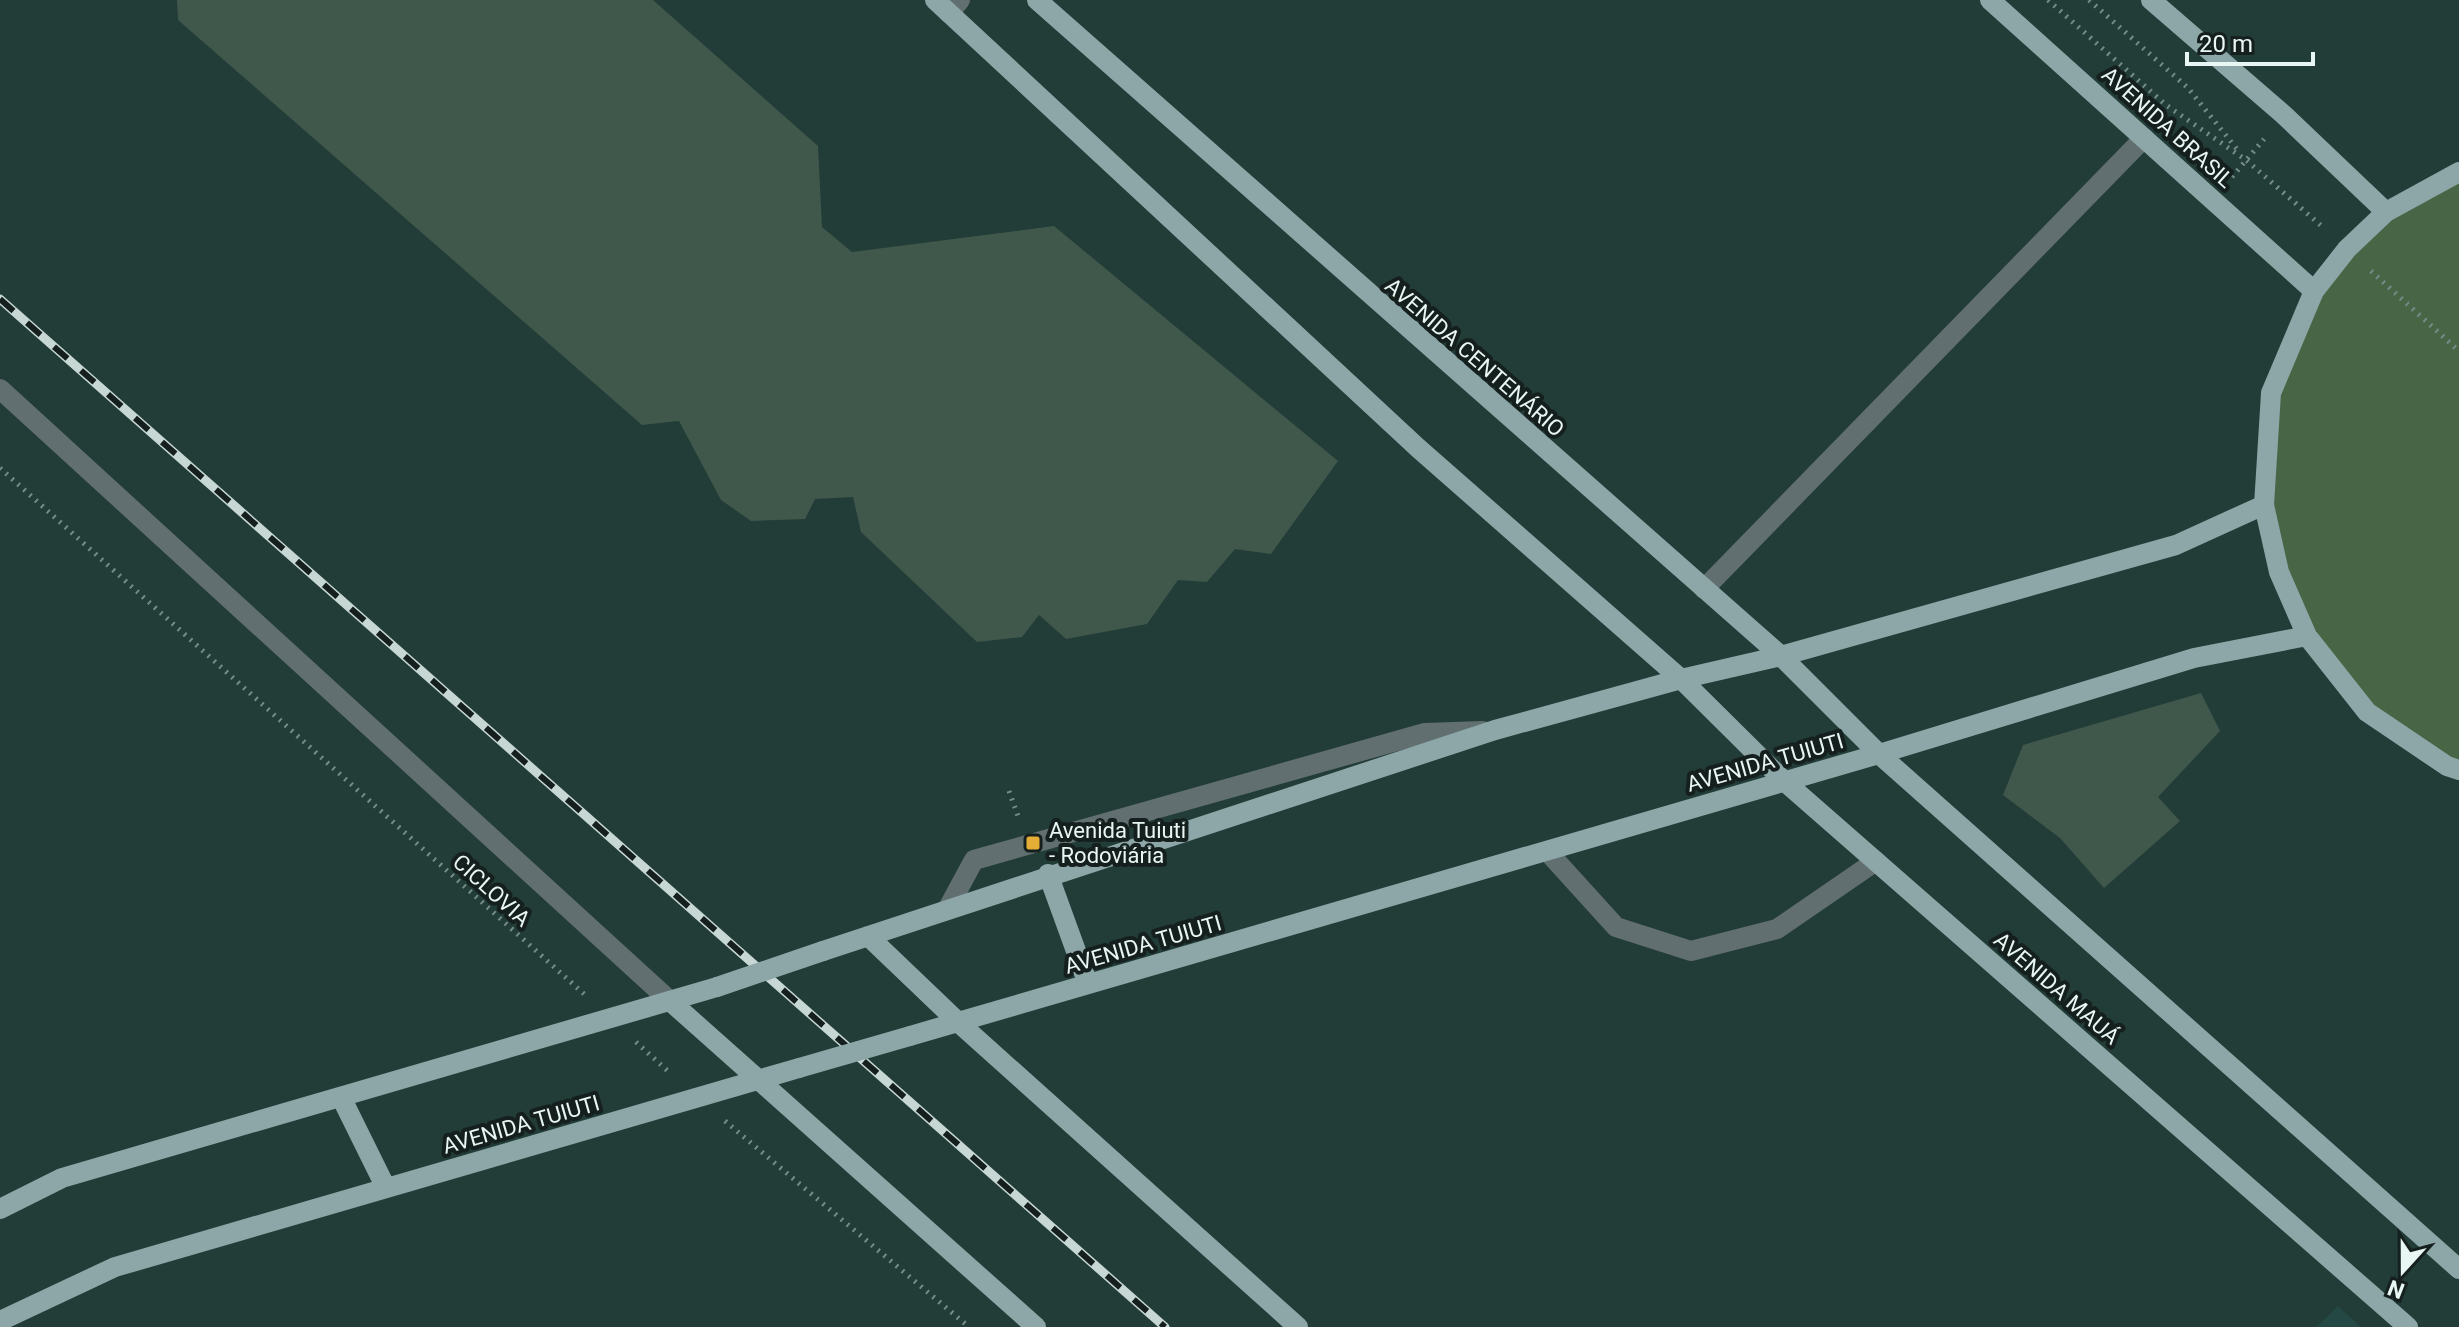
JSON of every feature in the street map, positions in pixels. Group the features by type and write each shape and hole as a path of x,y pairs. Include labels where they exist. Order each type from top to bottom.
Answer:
{"main road":[{"name":"AVENIDA CENTENÁRIO","path":"1037,0 1781,656 1879,754"},
{"name":"AVENIDA BRASIL","path":"1990,0 2314,291"},
{"path":"2151,0 2284,115 2386,212"},
{"path":"948,4 1418,448 1681,679"},
{"path":"2459,172 2386,212 2347,249 2314,291 2271,393 2264,505 2279,572 2307,636 2367,712 2447,766 2459,770"},
{"path":"0,1209 62,1178 612,1020 1048,874 1495,730 1681,679 1781,656 2176,545 2264,505"},
{"name":"AVENIDA TUIUTI","path":"2,1316 115,1267 1879,754 2194,658 2307,636"},
{"name":"AVENIDA MAUÁ","path":"1681,679 1784,781 2408,1327"},
{"path":"1879,754 2459,1269"},
{"path":"1048,874 1088,984"},
{"path":"868,936 958,1022 1298,1327"},
{"path":"670,1001 1036,1327"},
{"path":"342,1099 386,1188"}],"street":[{"path":"1704,589 2144,138"},
{"path":"0,389 670,1001"},
{"path":"948,908 974,860 1425,733 1495,730"},
{"path":"1547,851 1616,927 1691,951 1777,929 1876,861"}],"path":[{"path":"2048,0 2166,105 2246,160"},
{"path":"2089,0 2188,88 2246,160"},
{"path":"2213,199 2284,115"},
{"name":"CICLOVIA","path":"0,468 697,1098 969,1327"}],"shaded area":[{"path":"2338,1306 2361,1327 2316,1327"}],"green space":[{"path":"2459,172 2459,770 2367,712 2307,636 2264,505 2271,393 2347,249"}],"building":[{"path":"177,0 653,0 818,146 822,227 852,252 1054,226 1338,461 1271,554 1235,549 1207,582 1178,580 1147,624 1066,639 1039,615 1022,637 977,642 861,532 853,497 815,499 805,519 751,521 721,500 679,421 642,425 178,20"},
{"path":"2201,693 2220,731 2158,797 2180,821 2104,888 2060,838 2003,795 2023,745"}],"railway":[{"path":"0,299 1165,1327"}],"place":[{"name":"Avenida Tuiuti - Rodoviária","path":"1033,843"}]}
